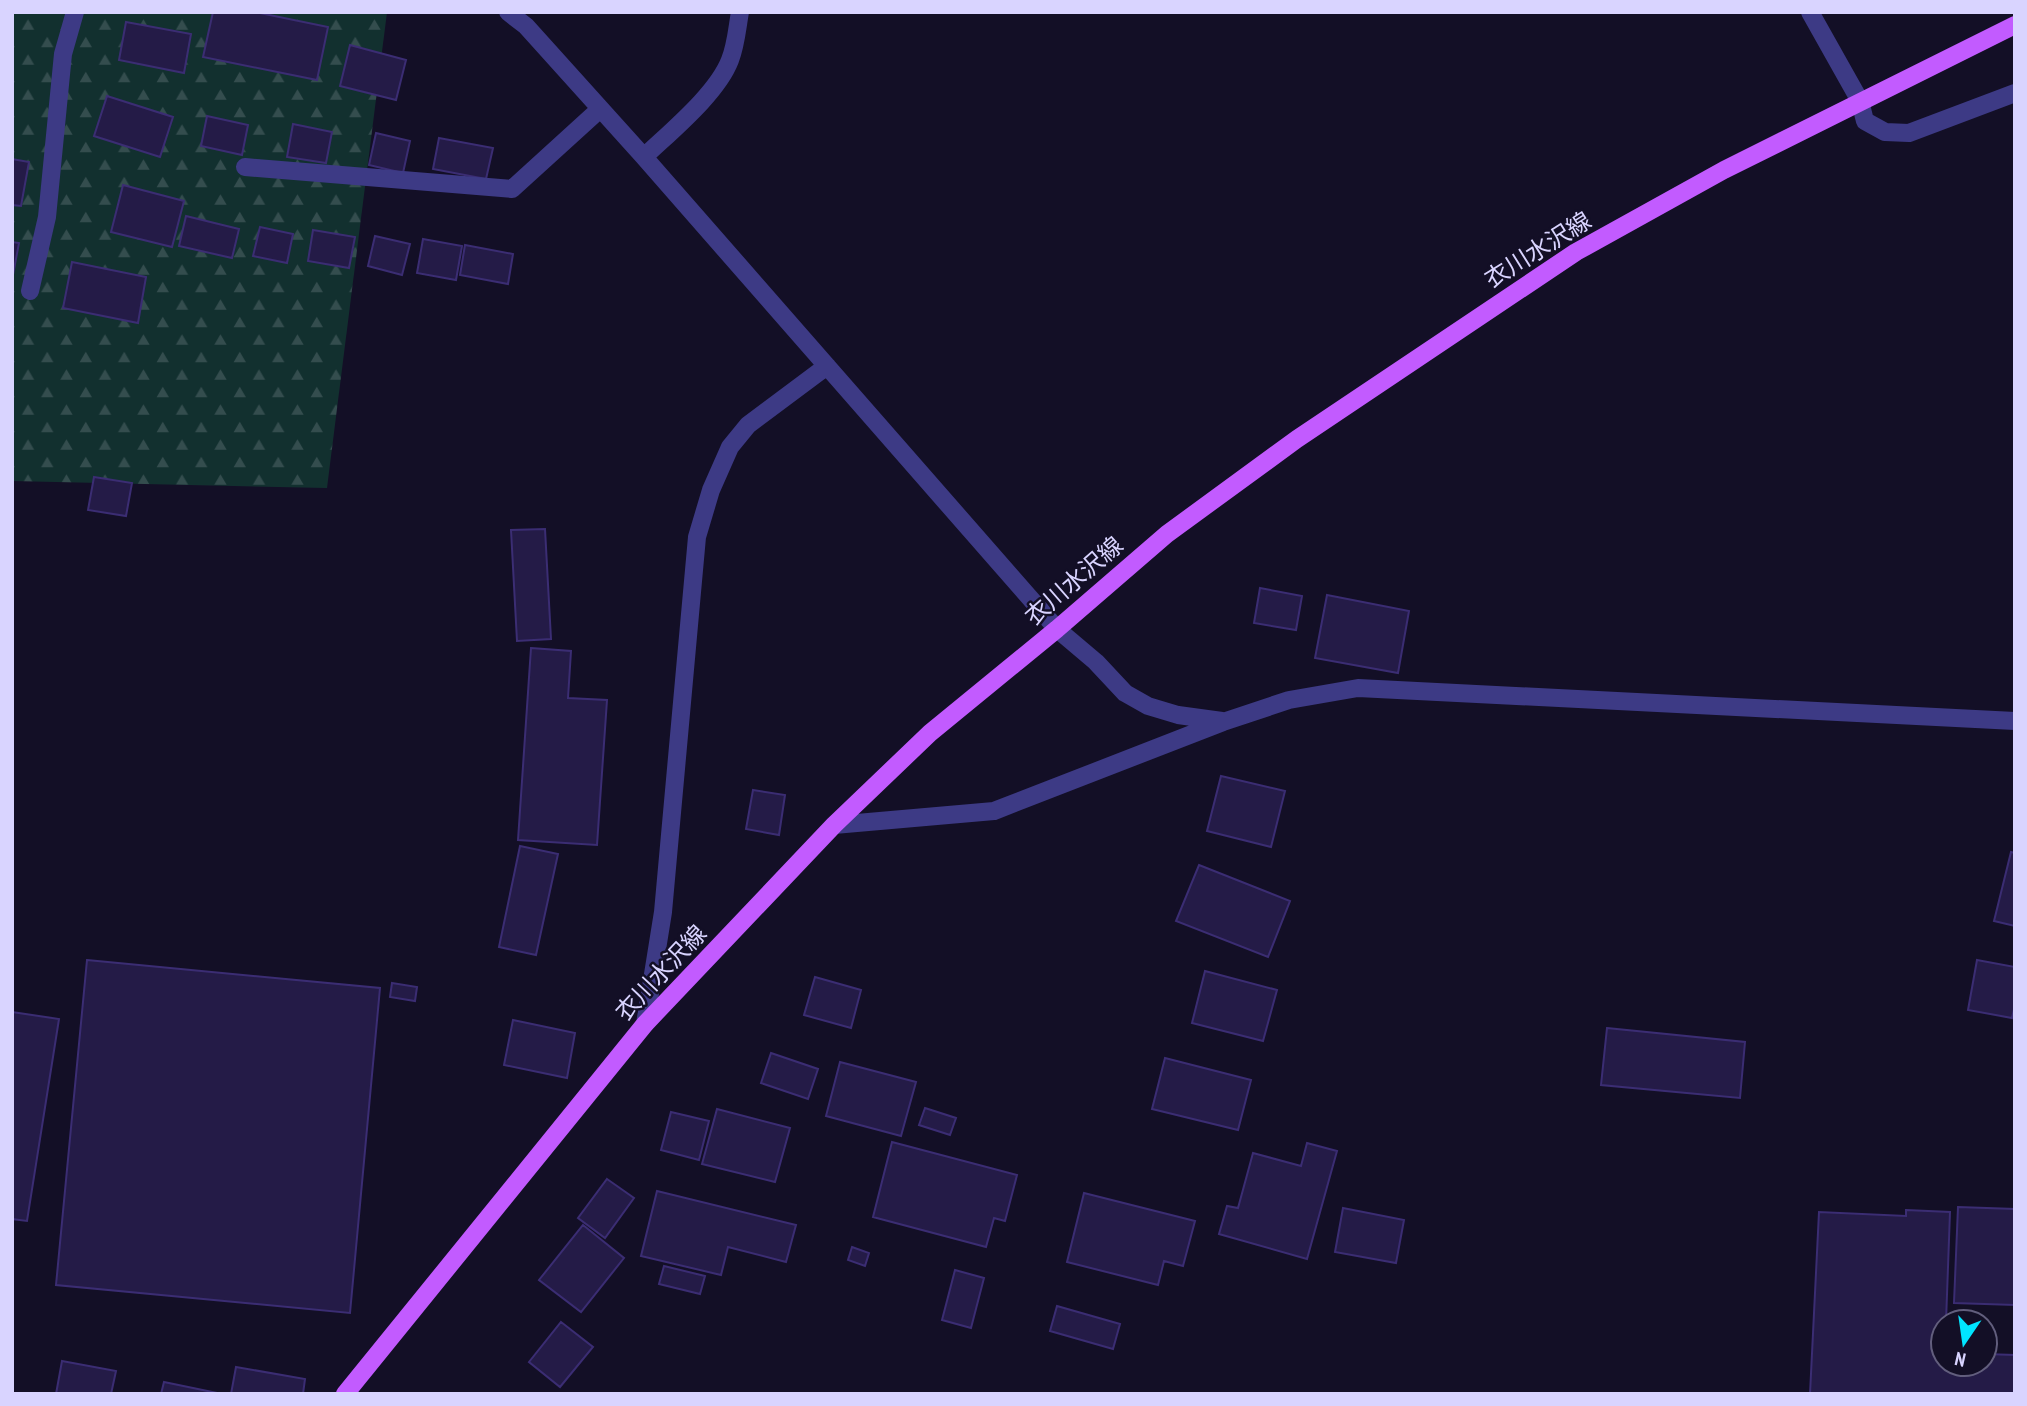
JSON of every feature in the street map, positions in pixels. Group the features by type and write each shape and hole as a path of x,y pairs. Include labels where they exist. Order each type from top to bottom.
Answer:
{"main road":[{"name":"衣川水沢線","path":"345,1394 645,1024 834,825 930,733 1167,534 1276,455 1576,252 1724,170 2015,25"}],"street":[{"path":"30,291 47,217 63,54 75,12"},
{"path":"508,12 526,26 644,157 1057,629 1097,662 1125,693 1148,706 1178,715 1223,722"},
{"path":"644,157 710,92 729,63 740,12"},
{"path":"1810,12 1860,101 1865,121 1885,132 1909,133 2015,93"},
{"path":"245,167 512,189 600,109"},
{"path":"645,1024 663,912 697,537 703,511 730,447 748,425 827,366"},
{"path":"834,825 994,811 1223,722 1289,700 1358,688 2015,721"}],"green space":[{"path":"12,12 387,12 327,488 12,481"}],"building":[{"path":"213,12 255,12 328,27 317,80 203,57"},
{"path":"126,22 191,34 184,73 119,60"},
{"path":"350,45 406,60 396,100 340,86"},
{"path":"107,96 173,117 160,157 94,136"},
{"path":"207,116 248,125 242,155 201,146"},
{"path":"293,124 332,132 326,163 287,157"},
{"path":"376,133 410,141 403,173 369,165"},
{"path":"439,138 493,148 486,179 433,169"},
{"path":"12,159 29,162 21,206 12,205"},
{"path":"123,185 184,201 172,247 111,232"},
{"path":"186,216 239,229 232,258 179,246"},
{"path":"260,227 293,234 287,263 253,256"},
{"path":"313,230 355,237 349,268 308,261"},
{"path":"375,236 410,244 402,275 368,266"},
{"path":"423,239 462,246 456,280 417,273"},
{"path":"12,242 19,243 12,280"},
{"path":"465,245 513,254 508,284 460,275"},
{"path":"72,262 146,277 138,323 63,308"},
{"path":"94,477 132,483 126,516 88,510"},
{"path":"545,529 551,639 517,641 511,530"},
{"path":"1260,588 1302,596 1296,630 1254,623"},
{"path":"1327,595 1409,611 1398,673 1315,658"},
{"path":"531,648 571,651 568,698 607,700 597,845 518,840"},
{"path":"1221,776 1285,791 1271,847 1207,831"},
{"path":"753,790 785,795 779,835 746,829"},
{"path":"520,846 558,854 536,955 499,947"},
{"path":"2011,852 2015,853 2015,926 1994,921"},
{"path":"1199,865 1290,901 1268,957 1176,921"},
{"path":"87,960 380,988 350,1313 56,1285"},
{"path":"1977,960 2015,967 2015,1005 2012,1018 1968,1010"},
{"path":"1205,971 1277,990 1263,1041 1192,1023"},
{"path":"815,977 861,990 851,1028 804,1015"},
{"path":"392,983 417,987 415,1001 390,997"},
{"path":"12,1012 59,1019 27,1221 12,1219"},
{"path":"513,1020 575,1033 567,1078 504,1065"},
{"path":"1607,1028 1745,1042 1740,1098 1601,1085"},
{"path":"771,1053 818,1069 808,1099 761,1083"},
{"path":"1165,1058 1251,1080 1238,1130 1152,1109"},
{"path":"840,1062 916,1082 901,1136 826,1116"},
{"path":"925,1108 956,1118 950,1135 919,1125"},
{"path":"717,1109 790,1128 775,1182 702,1164"},
{"path":"671,1112 709,1121 699,1160 661,1150"},
{"path":"892,1142 1017,1175 1005,1221 994,1218 986,1247 873,1217"},
{"path":"1307,1143 1337,1151 1307,1259 1219,1234 1227,1206 1238,1208 1253,1153 1301,1166"},
{"path":"607,1179 634,1198 605,1238 578,1218"},
{"path":"657,1191 796,1225 786,1262 728,1247 721,1275 641,1256"},
{"path":"1084,1193 1195,1221 1183,1266 1164,1261 1158,1285 1067,1262"},
{"path":"1958,1207 2015,1209 2015,1305 1954,1303"},
{"path":"1343,1208 1404,1220 1396,1263 1335,1252"},
{"path":"1906,1210 1950,1212 1947,1308 1929,1308 1929,1378 1999,1378 1999,1354 2015,1355 2015,1394 1810,1394 1819,1212 1906,1216"},
{"path":"583,1225 624,1258 581,1312 539,1280"},
{"path":"852,1247 869,1253 865,1266 848,1260"},
{"path":"664,1266 705,1276 700,1294 659,1284"},
{"path":"955,1270 984,1278 971,1328 942,1320"},
{"path":"1057,1306 1120,1324 1113,1349 1050,1331"},
{"path":"561,1322 593,1347 560,1387 529,1362"},
{"path":"62,1361 116,1371 111,1394 56,1394"},
{"path":"236,1367 305,1379 303,1394 231,1394"},
{"path":"164,1382 222,1394 161,1394"}]}
